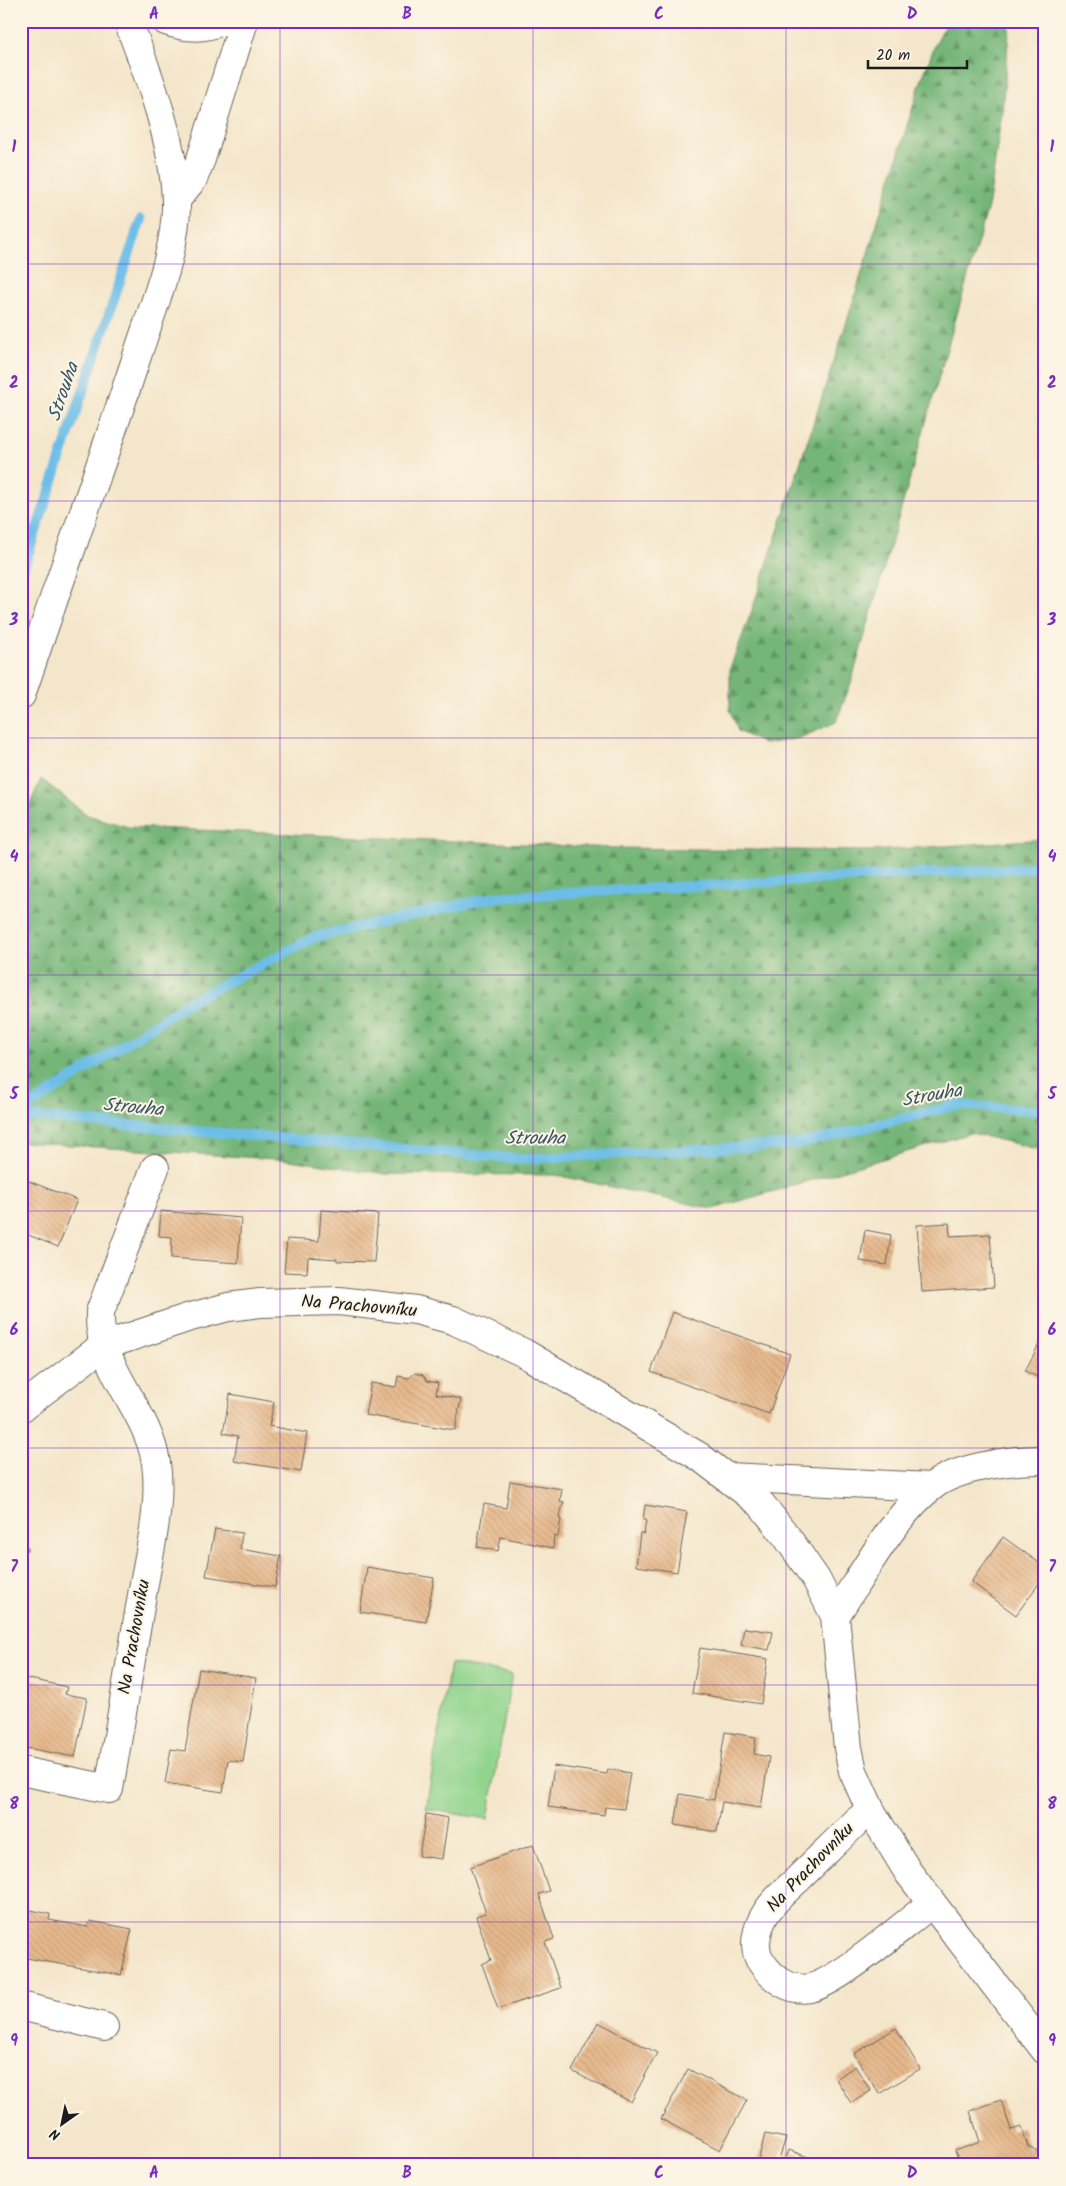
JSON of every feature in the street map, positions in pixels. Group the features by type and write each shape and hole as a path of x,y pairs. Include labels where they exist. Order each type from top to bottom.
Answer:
{"street":[{"path":"21,695 158,290 173,232 176,200 173,173 163,126 128,21"},
{"path":"166,21 188,28 198,28 222,21"},
{"path":"176,200 193,179 212,126 244,21"},
{"name":"Na Prachovníku","path":"21,1771 109,1789 154,1525 157,1480 155,1461 146,1431 103,1346 99,1329 100,1312 155,1168"},
{"name":"Na Prachovníku","path":"21,1408 103,1346 187,1318 228,1307 260,1303 338,1301 416,1310 453,1320 524,1353 700,1456 761,1504 788,1537 816,1579 835,1616 848,1748 853,1771 871,1811 889,1844 931,1904 1045,2050"},
{"path":"835,1616 896,1525 930,1487 952,1476 990,1465 1045,1460"},
{"path":"728,1477 930,1487"},
{"name":"Na Prachovníku","path":"871,1811 856,1821 774,1902 760,1925 757,1937 756,1950 760,1961 778,1981 799,1988 810,1988 848,1968 931,1904"},
{"path":"21,2006 104,2027"}],"green space":[{"path":"947,21 1010,21 1002,111 989,203 851,683 836,722 800,738 764,744 738,731 730,709 730,668 751,613 847,321 920,84 935,45"},
{"path":"41,779 87,815 128,827 615,848 872,851 1045,839 1045,1151 971,1133 713,1209 556,1175 386,1174 289,1160 21,1142 21,824"},
{"path":"450,1663 512,1674 488,1819 426,1809"}],"building":[{"path":"21,1178 77,1200 58,1247 21,1232"},
{"path":"1045,1202 1045,1252 1038,1251"},
{"path":"321,1210 378,1214 374,1262 337,1261 337,1259 308,1257 307,1273 284,1272 287,1239 319,1241"},
{"path":"161,1211 241,1218 238,1263 171,1258 172,1237 159,1236"},
{"path":"949,1223 950,1236 990,1234 994,1287 922,1292 917,1225"},
{"path":"865,1230 891,1235 887,1265 860,1261"},
{"path":"21,1307 28,1328 21,1329"},
{"path":"672,1312 790,1354 769,1414 651,1372"},
{"path":"1045,1333 1045,1381 1025,1371"},
{"path":"415,1373 423,1375 427,1381 438,1383 436,1394 461,1399 455,1430 365,1415 371,1383 396,1387 398,1376 409,1378"},
{"path":"230,1394 274,1402 269,1426 307,1433 301,1472 234,1461 238,1436 223,1433"},
{"path":"510,1481 562,1489 560,1501 564,1502 559,1518 561,1519 558,1537 554,1536 553,1548 501,1537 498,1551 477,1547 484,1504 506,1508"},
{"path":"645,1505 687,1512 677,1572 636,1566 640,1533 644,1534 646,1520 643,1520"},
{"path":"215,1529 242,1533 240,1549 281,1556 275,1587 206,1576"},
{"path":"21,1530 26,1531 24,1546 28,1547 28,1550 23,1549 22,1555"},
{"path":"1003,1537 1045,1567 1045,1575 1016,1615 971,1582"},
{"path":"367,1567 434,1578 426,1622 360,1612"},
{"path":"744,1628 773,1632 769,1650 741,1645"},
{"path":"700,1648 768,1659 761,1704 692,1693"},
{"path":"199,1669 256,1678 243,1762 228,1760 223,1792 165,1783 171,1749 185,1751"},
{"path":"25,1678 67,1687 65,1694 87,1698 75,1757 21,1747 21,1684 23,1685"},
{"path":"725,1732 756,1737 754,1754 769,1757 761,1808 722,1802 717,1832 675,1825 680,1794 714,1800"},
{"path":"554,1766 607,1774 608,1769 630,1773 624,1809 605,1807 604,1815 548,1807"},
{"path":"426,1814 448,1818 442,1859 419,1856"},
{"path":"533,1845 549,1891 539,1894 554,1939 545,1942 561,1988 498,2009 482,1964 491,1960 476,1916 486,1913 470,1867"},
{"path":"21,1908 50,1914 49,1920 88,1927 90,1921 132,1929 121,1975 21,1957"},
{"path":"598,2022 657,2053 631,2102 572,2071"},
{"path":"896,2028 920,2069 879,2094 854,2054"},
{"path":"855,2066 871,2091 851,2103 836,2079"},
{"path":"688,2069 747,2100 720,2150 661,2119"},
{"path":"1001,2100 1011,2130 1022,2127 1028,2147 1038,2152 1041,2165 960,2165 955,2151 980,2142 970,2111"},
{"path":"765,2134 786,2138 777,2165 757,2165"},
{"path":"789,2150 829,2165 784,2165"}],"waterway":[{"name":"Strouha","path":"21,576 141,219"},
{"path":"21,1112 190,1001 315,937 494,897 1045,867"},
{"name":"Strouha","path":"21,1116 522,1159 799,1144 957,1105 1045,1111"}]}
